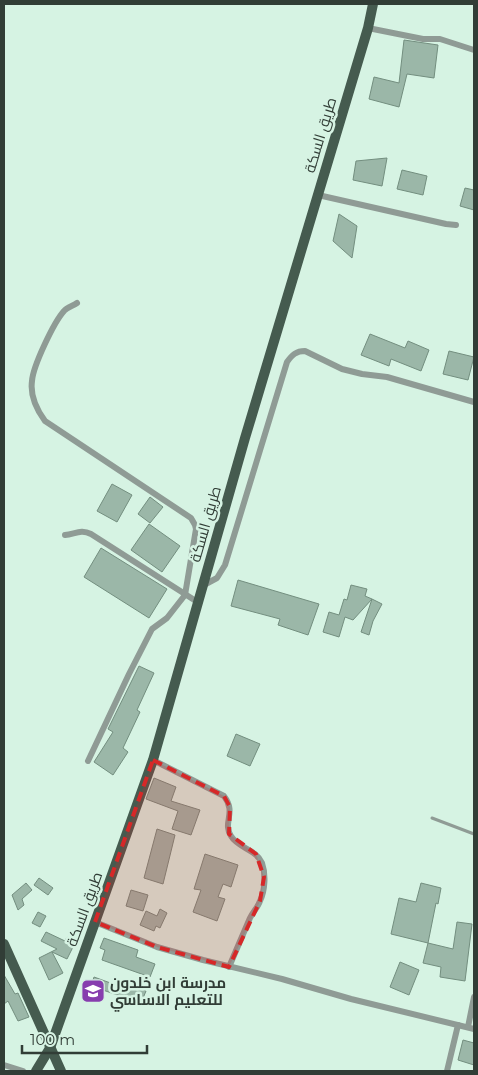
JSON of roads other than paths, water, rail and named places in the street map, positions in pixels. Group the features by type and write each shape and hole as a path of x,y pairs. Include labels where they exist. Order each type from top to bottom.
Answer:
{"main road":[{"name":"طريق السكة","path":"36,1071 50,1048 153,760 245,438 368,28 373,4"},
{"path":"4,944 61,1071"}],"street":[{"path":"368,28 423,39 440,39 474,50"},
{"path":"318,195 456,225"},
{"path":"77,304 66,309 60,316 41,352 32,382 37,410 45,421 191,518 196,525 185,595 167,618 152,629 88,761"},
{"path":"204,585 217,578 225,565 286,362 291,356 299,351 305,351 342,369 409,382 474,402"},
{"path":"65,535 78,531 85,531 91,534 199,603"},
{"path":"153,760 224,796 230,807 229,834 233,839 256,854 262,864 264,877 260,901 252,913 229,967"},
{"path":"95,922 157,947 229,967 282,979 351,1000 471,1028 474,997"},
{"path":"448,1071 458,1025"},
{"path":"4,1065 23,1071"}],"lane":[{"path":"432,818 474,834"}],"place":[{"name":"مدرسة ابن خلدون للتعليم الاساسي","path":"93,991"}]}
